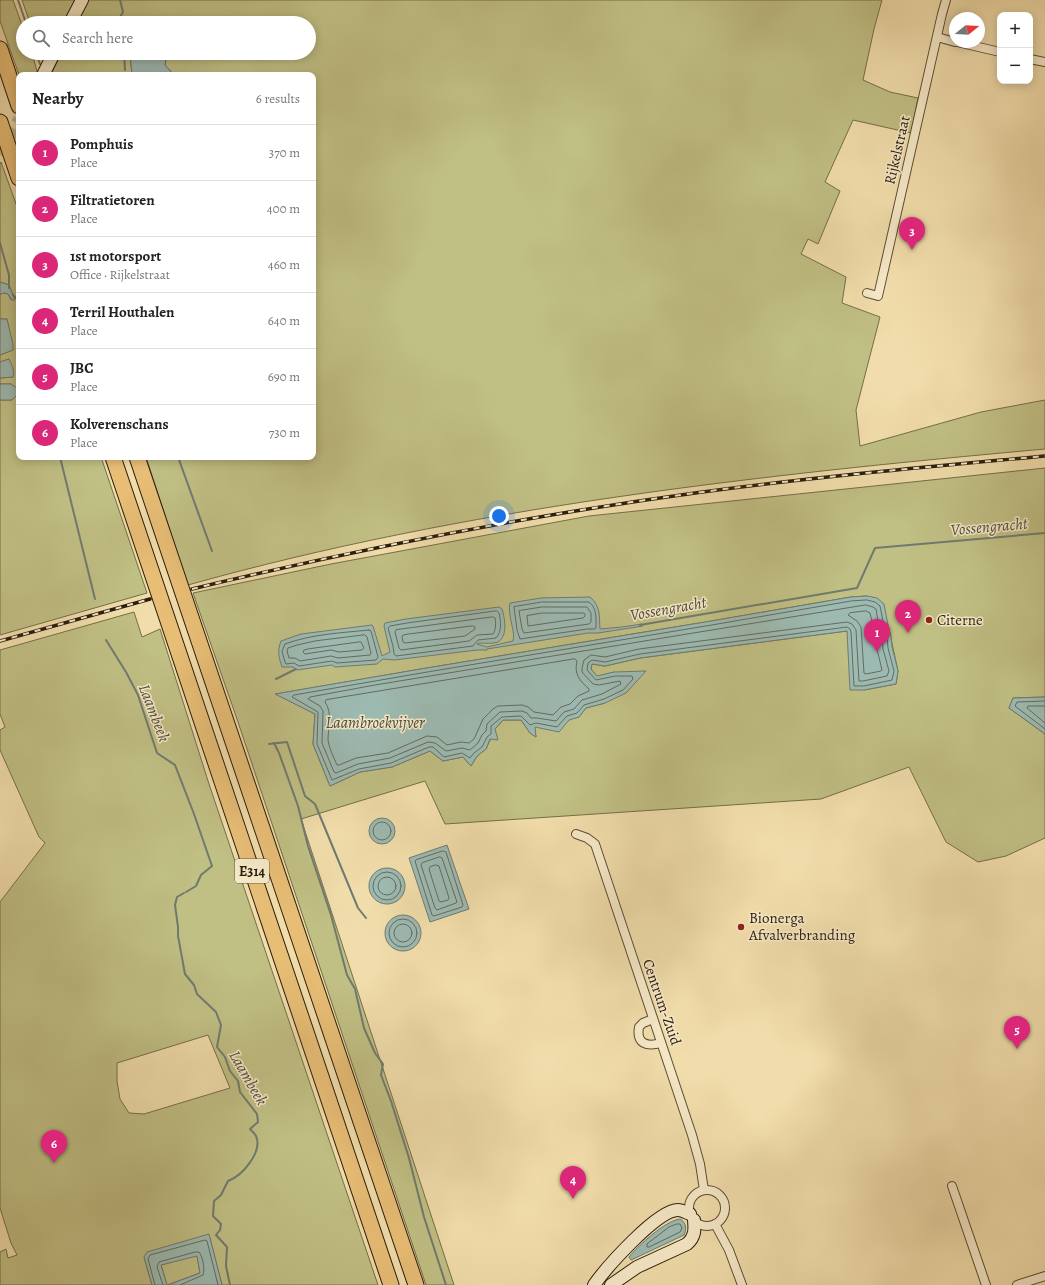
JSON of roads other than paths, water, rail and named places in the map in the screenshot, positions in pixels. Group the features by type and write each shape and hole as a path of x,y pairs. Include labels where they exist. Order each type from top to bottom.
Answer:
{"highway":[{"path":"0,49 16,97"},
{"path":"0,122 16,169"},
{"name":"E314","path":"114,460 391,1285"},
{"name":"E314","path":"138,460 416,1285"}],"street":[{"path":"74,16 82,0"},
{"name":"Rijkelstraat","path":"867,293 878,296 946,0"},
{"path":"937,38 949,41"},
{"path":"982,48 997,51"},
{"path":"44,72 50,60"},
{"path":"1033,60 1045,62"},
{"name":"Centrum-Zuid","path":"576,834 587,838 595,844 692,1135 700,1164 704,1190"},
{"path":"653,1020 643,1023 639,1027 639,1038 643,1043 648,1045 661,1043"},
{"path":"952,1186 986,1285"},
{"path":"594,1285 622,1251 636,1237 669,1213 678,1210 692,1217 698,1223 705,1226 715,1224 723,1216 725,1206 724,1202 717,1193 704,1190 692,1198 689,1207 692,1217 694,1236 691,1241 637,1267 611,1285"},
{"path":"715,1224 729,1250 742,1285"},
{"path":"1017,1285 1045,1276"}],"water":[{"path":"131,60 166,60 165,65 171,72 132,72"},
{"path":"0,282 9,285 15,300 12,300 8,294 0,294"},
{"path":"0,319 7,319 13,350 0,355"},
{"path":"9,359 14,375 13,377 0,378 0,362"},
{"path":"0,384 11,384 16,387 16,396 12,400 0,400"},
{"name":"Laambroekvijver","path":"867,596 877,598 884,604 898,671 896,684 864,690 850,690 847,631 640,658 605,666 592,664 591,669 597,676 614,672 646,671 626,693 605,703 586,708 579,717 569,720 559,732 535,727 536,737 530,733 521,720 503,720 495,729 498,740 490,739 486,749 477,756 471,766 463,757 443,761 430,751 392,767 360,772 330,786 313,744 315,714 275,694 851,597"},
{"path":"590,597 594,600 598,608 600,629 642,624 643,626 598,633 588,633 487,650 394,660 383,659 377,664 335,667 332,665 297,670 293,667 282,667 279,657 281,641 301,634 372,625 382,656 390,652 384,626 385,623 499,607 502,609 504,618 505,627 503,636 498,642 477,644 487,647 513,641 514,637 509,608 510,603 541,598"},
{"path":"1045,697 1045,734 1009,708 1013,698"},
{"path":"382,818 391,822 395,831 391,840 382,844 373,840 369,831 373,822"},
{"path":"447,845 469,909 430,922 409,858"},
{"path":"391,868 400,873 404,879 404,893 400,899 391,904 383,904 374,899 370,893 369,882 374,873 380,869"},
{"path":"407,915 416,920 420,926 420,940 416,946 407,951 399,951 390,946 386,940 385,929 390,920 396,916"},
{"path":"680,1219 684,1222 685,1226 684,1235 631,1260 629,1257 653,1234 667,1224"},
{"path":"209,1234 222,1285 168,1285 200,1273 197,1256 161,1265 167,1285 152,1285 144,1257 147,1252"}],"waterway":[{"path":"18,0 24,16"},
{"path":"120,0 123,12 121,16"},
{"path":"39,60 40,64"},
{"path":"124,60 125,70"},
{"name":"Laambeek","path":"0,243 9,275 9,288"},
{"name":"Laambeek","path":"13,295 16,298"},
{"name":"Laambeek","path":"61,460 95,599"},
{"path":"179,460 212,551"},
{"name":"Vossengracht","path":"640,625 857,588 875,548 1045,533"},
{"name":"Laambeek","path":"106,640 138,695 157,753 175,765 212,866 201,875 196,886 186,892"},
{"name":"Vossengracht","path":"276,679 296,669"},
{"path":"269,744 287,742 305,796 315,804 358,908 366,918"},
{"path":"274,743 298,806 308,846 331,915 347,975 355,989 364,1028 375,1053 383,1064 381,1075 409,1158 424,1217 446,1285"},
{"name":"Laambeek","path":"184,893 177,897 175,905 178,936 185,974 194,985 197,994 216,1012 221,1025 217,1047 225,1057 230,1071 238,1081 240,1092 257,1114 258,1122 250,1129 256,1136 257,1142 257,1149 254,1156 245,1169 228,1181 221,1195 214,1201 213,1216 221,1224 220,1230 216,1235 227,1247 226,1266 230,1285"}],"tunnel":[{"path":"0,155 16,125"}],"railway":[{"path":"192,589 380,547 506,523 632,502 783,482 1045,456"},
{"path":"0,641 150,599"}],"place":[{"name":"1st motorsport","path":"912,250"},
{"name":"Citerne","path":"929,620"},
{"name":"Filtratietoren","path":"908,633"},
{"name":"Pomphuis","path":"877,652"},
{"name":"Bionerga Afvalverbranding","path":"741,927"},
{"name":"JBC","path":"1017,1049"},
{"name":"Kolverenschans","path":"54,1163"},
{"name":"Terril Houthalen","path":"573,1199"}]}
